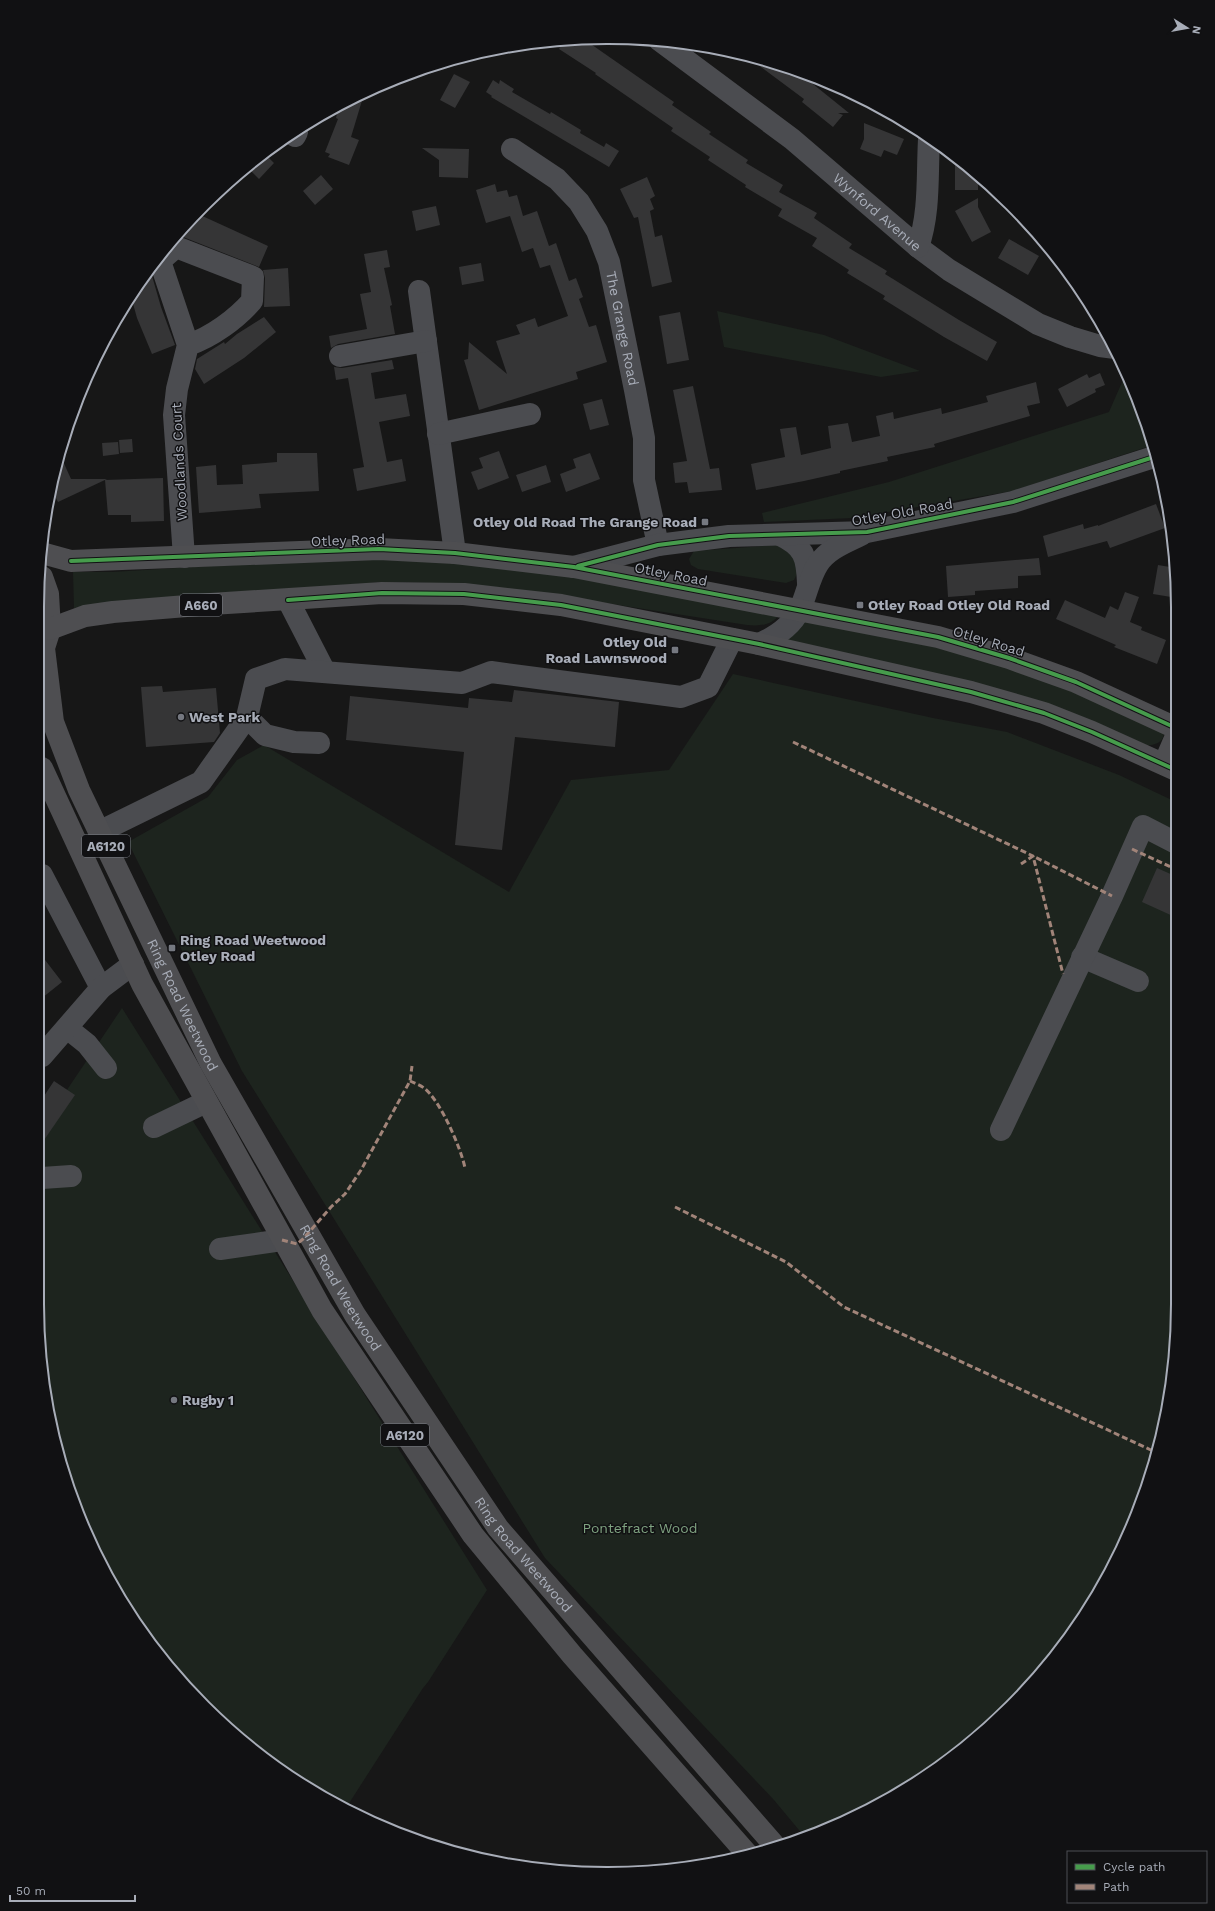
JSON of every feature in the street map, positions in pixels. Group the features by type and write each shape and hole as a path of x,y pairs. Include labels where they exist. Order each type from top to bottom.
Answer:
{"highway":[{"name":"Otley Road","path":"47,554 71,561 379,549 455,553 574,566 938,637 1009,658 1076,682 1171,726"},
{"name":"A6120","path":"45,585 48,594 46,642"},
{"name":"A660","path":"46,642 85,616 113,612 382,593 464,594 561,605 759,644 971,692 1044,713 1092,732 1170,767"},
{"name":"Ring Road Weetwood","path":"46,642 54,722 79,790 211,1064 355,1315 498,1528 772,1842"},
{"name":"Ring Road Weetwood","path":"44,772 142,984 206,1102 271,1241 322,1310 473,1535 572,1655 744,1850"}],"street":[{"name":"Wynford Avenue","path":"669,48 792,139 918,247 949,270 1038,324 1070,338 1107,347"},
{"path":"918,247 923,232 925,218 929,144"},
{"name":"The Grange Road","path":"512,149 557,179 579,202 597,231 609,262 636,390 644,438 644,480 658,545"},
{"path":"161,263 188,345 201,340 242,312 252,301 252,277 176,247 170,252"},
{"path":"419,291 455,553"},
{"path":"340,356 426,341"},
{"name":"Woodlands Court","path":"184,557 174,415 176,389 188,345"},
{"path":"438,434 530,414"},
{"name":"Otley Old Road","path":"574,566 658,545 729,536 868,532 1013,502 1151,458"},
{"name":"Otley Old Road","path":"759,644 782,631 792,620 800,609 808,583 819,563 830,552 868,532"},
{"path":"780,535 793,542 802,551 808,568 808,583"},
{"path":"288,600 325,672"},
{"path":"99,832 201,782 247,717 256,679 285,669 462,683 491,672 681,697 708,687 732,639"},
{"path":"247,717 265,735 294,742 319,743"},
{"path":"1001,1130 1112,896 1143,826 1171,840"},
{"path":"44,879 101,988"},
{"path":"1082,957 1138,981"},
{"path":"44,1054 101,988 133,964"},
{"path":"67,1028 87,1044 106,1068"},
{"path":"154,1127 206,1102"},
{"path":"44,1178 71,1176"},
{"path":"220,1249 271,1241"}],"green space":[{"path":"717,311 824,335 920,371 881,377 724,347"},
{"path":"1123,380 1141,426 1147,447 1013,491 852,518 764,522 762,513 889,482 1109,412"},
{"path":"777,545 793,556 798,572 794,580 786,583 698,569 691,565 689,559 694,551"},
{"path":"414,558 588,578 780,614 769,623 747,625 541,593 429,583 383,582 212,595 74,608 73,572 112,572 210,566"},
{"path":"803,619 941,647 995,662 1094,700 1164,733 1163,737 1160,742 1145,746 787,642"},
{"name":"Pontefract Wood","path":"733,674 933,718 1007,732 1119,775 1171,800 1170,1340 1160,1413 1152,1449 1141,1485 1113,1553 1096,1585 1055,1647 1006,1702 951,1751 921,1772 889,1792 857,1809 801,1832 774,1800 545,1558 242,1071 128,842 208,797 237,760 264,745 509,892 571,780 669,770"},
{"path":"122,1008 487,1590 349,1804 294,1772 264,1751 209,1702 160,1647 119,1585 102,1553 74,1485 63,1449 49,1377 45,1340 44,1304 44,1124"}],"building":[{"path":"591,44 674,102 672,105 711,132 709,134 748,160 746,163 783,185 779,192 817,213 814,218 852,244 849,248 887,271 885,274 997,342 987,361 944,337 883,299 885,296 847,273 849,270 812,246 817,238 778,216 782,209 745,187 746,185 708,160 710,157 671,131 673,128 595,74 596,73 559,49 561,46"},
{"path":"758,64 811,82 849,113 838,113 843,115 833,127 802,102 804,99"},
{"path":"454,74 470,82 455,108 440,100"},
{"path":"493,80 499,84 500,80 514,89 512,92 550,114 551,112 581,130 580,133 604,147 606,143 619,151 609,167 491,97 492,96 486,92"},
{"path":"362,100 351,137 359,140 349,165 328,157 330,154 325,152 338,119 336,118 337,113"},
{"path":"864,123 904,139 897,155 884,150 881,157 860,149 864,139"},
{"path":"422,148 469,149 468,178 439,177 439,160"},
{"path":"268,157 274,163 259,179 251,171"},
{"path":"955,163 978,183 978,190 955,190"},
{"path":"321,175 333,189 315,205 303,191"},
{"path":"647,177 655,196 650,199 654,209 650,211 655,237 662,235 672,282 652,287 638,217 634,218 620,189"},
{"path":"495,184 497,192 507,190 509,197 517,195 523,216 537,211 549,246 556,243 569,281 576,278 583,297 579,299 589,327 596,325 607,362 576,372 578,379 479,410 464,360 468,359 469,342 507,374 496,341 520,334 516,325 535,318 538,327 568,316 550,265 540,268 533,248 522,252 510,216 486,223 476,190"},
{"path":"978,198 978,207 991,232 972,242 955,211"},
{"path":"436,206 440,225 416,231 412,211"},
{"path":"202,216 268,246 259,267 183,237"},
{"path":"1009,239 1039,256 1028,275 998,258"},
{"path":"387,250 390,267 384,268 392,305 390,306 395,334 338,344 331,348 329,336 367,329 360,294 371,292 364,254"},
{"path":"481,263 484,281 462,285 459,267"},
{"path":"288,268 290,306 264,307 265,278 263,270"},
{"path":"152,276 161,307 175,345 152,354 137,318 133,304"},
{"path":"680,312 689,360 667,364 659,316"},
{"path":"264,317 276,332 244,358 204,384 195,369 197,359 224,342 225,344 237,334"},
{"path":"392,360 394,369 371,373 375,399 406,394 410,416 379,422 387,462 402,459 406,481 357,491 353,469 364,467 348,378 336,380 334,367 342,368"},
{"path":"1100,373 1105,385 1095,389 1096,392 1067,407 1058,389 1087,374 1089,378"},
{"path":"1036,382 1040,403 1027,406 1030,416 934,444 935,447 887,457 888,461 840,471 840,473 804,481 756,490 751,464 785,457 780,429 796,427 801,455 831,448 828,426 848,423 852,442 880,436 876,416 893,412 894,419 941,408 942,414 988,402 986,396"},
{"path":"693,386 710,469 719,468 722,490 689,493 687,482 675,483 673,463 687,461 673,390"},
{"path":"602,399 609,425 590,430 583,404"},
{"path":"132,439 133,452 120,453 119,440"},
{"path":"118,442 119,454 103,456 102,443"},
{"path":"499,451 509,478 478,490 471,472 483,468 479,458"},
{"path":"277,453 317,453 319,491 259,494 261,508 199,513 196,467 216,465 217,485 243,484 242,465 277,462"},
{"path":"590,453 600,479 566,492 560,474 576,468 573,459"},
{"path":"63,462 71,479 107,479 58,502 55,497"},
{"path":"546,465 551,482 522,492 516,475"},
{"path":"163,478 164,521 131,522 131,515 108,515 105,480"},
{"path":"1156,504 1165,528 1110,548 1107,541 1048,557 1043,536 1083,524 1084,529 1098,526"},
{"path":"1039,558 1041,575 1018,576 1018,588 975,591 975,595 948,597 946,566"},
{"path":"1158,565 1170,567 1171,597 1153,594"},
{"path":"1125,592 1139,597 1130,622 1142,627 1141,630 1166,640 1157,664 1114,647 1116,645 1056,619 1065,600 1105,618 1110,606 1118,610"},
{"name":"West Park","path":"162,686 163,692 216,688 220,733 214,742 146,747 141,687"},
{"path":"514,690 619,702 615,747 515,737 502,850 455,845 464,752 346,740 350,696 468,708 469,698 512,702"},
{"path":"1157,868 1171,874 1171,915 1142,902"},
{"path":"44,959 62,982 44,996"},
{"path":"54,1081 75,1095 44,1140 44,1096"}],"marked path":[{"path":"793,742 1033,856 1063,974"},
{"path":"1132,849 1171,867"},
{"path":"1021,864 1033,856 1112,896"},
{"path":"282,1240 297,1244 345,1194 361,1170 410,1081 412,1066"},
{"path":"410,1081 424,1088 437,1103 449,1125 463,1159 465,1168"},
{"path":"675,1207 786,1262 844,1307 1152,1450"}],"cycle path":[{"path":"578,566 658,545 729,536 867,532 1013,502 1151,458"},
{"path":"71,561 379,549 455,553 574,567 938,637 1009,658 1076,682 1171,726"},
{"path":"288,600 382,593 464,594 561,605 759,644 971,692 1044,713 1092,732 1171,768"}],"place":[{"name":"Otley Old Road The Grange Road","path":"705,522"},
{"name":"Otley Road Otley Old Road","path":"860,605"},
{"name":"Otley Old Road Lawnswood","path":"675,650"},
{"name":"West Park","path":"181,717"},
{"name":"Ring Road Weetwood Otley Road","path":"172,948"},
{"name":"Rugby 1","path":"174,1400"}]}
